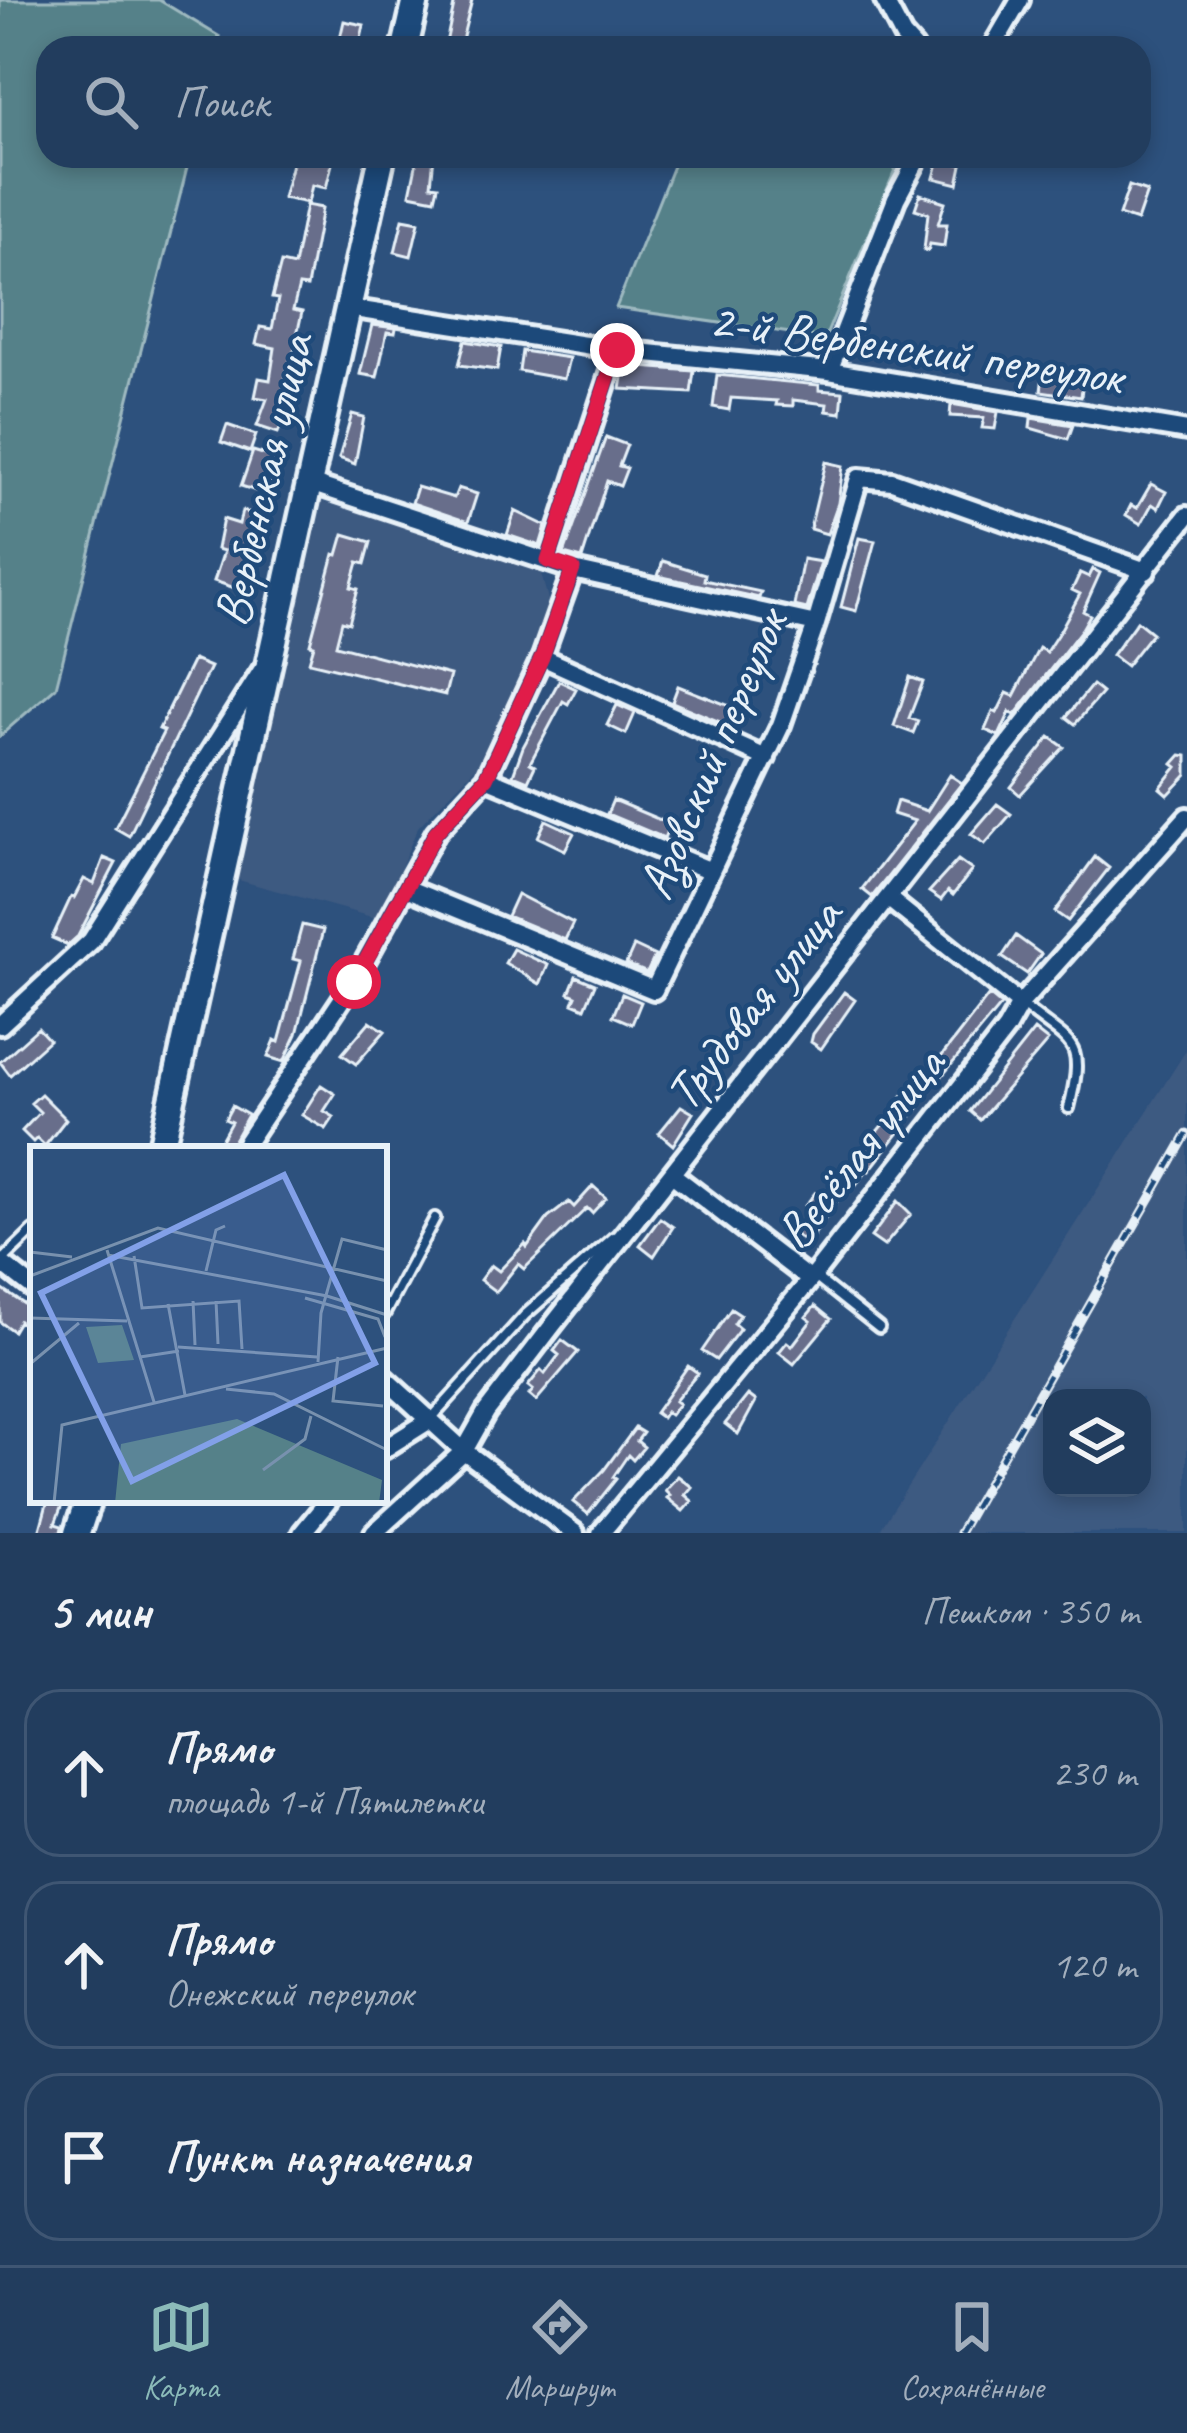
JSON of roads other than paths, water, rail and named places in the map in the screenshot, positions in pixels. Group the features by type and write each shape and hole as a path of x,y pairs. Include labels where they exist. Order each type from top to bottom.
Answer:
{"main road":[{"path":"408,36 416,0"},
{"name":"Вербенская улица","path":"272,654 379,168"},
{"path":"162,1146 272,654"},
{"path":"77,1533 87,1503"}],"street":[{"path":"884,0 903,36"},
{"path":"999,36 1020,0"},
{"path":"829,370 913,168"},
{"name":"2-й Вербенский переулок","path":"349,308 617,350 829,370 1187,431"},
{"path":"548,561 617,350"},
{"name":"Азовский переулок","path":"406,888 654,990 766,758 816,625 860,478 892,482 1146,572"},
{"path":"310,484 573,569 816,625"},
{"name":"Трудовая улица","path":"374,1533 464,1451 486,1412 1146,572 1180,537 1187,516"},
{"path":"244,1146 354,982 436,832 486,778 542,657 573,569"},
{"name":"Вербенская улица","path":"0,1025 91,941 272,654"},
{"path":"542,657 766,758"},
{"path":"486,778 711,872"},
{"name":"Весёлая улица","path":"601,1533 812,1278 1006,1029 1020,1004 1187,817"},
{"path":"889,898 1020,1004"},
{"path":"673,1175 812,1278"},
{"path":"0,1263 30,1286"},
{"path":"387,1381 464,1451 575,1533"},
{"path":"387,1447 430,1420"},
{"path":"302,1533 327,1503"}],"lane":[{"path":"1020,1004 1076,1050 1079,1062 1069,1108"},
{"path":"430,1420 572,1270 643,1213"},
{"path":"387,1309 435,1218"},
{"path":"0,1263 30,1234"},
{"path":"812,1278 879,1328"}],"railway":[{"path":"959,1533 1187,1134"}]}
